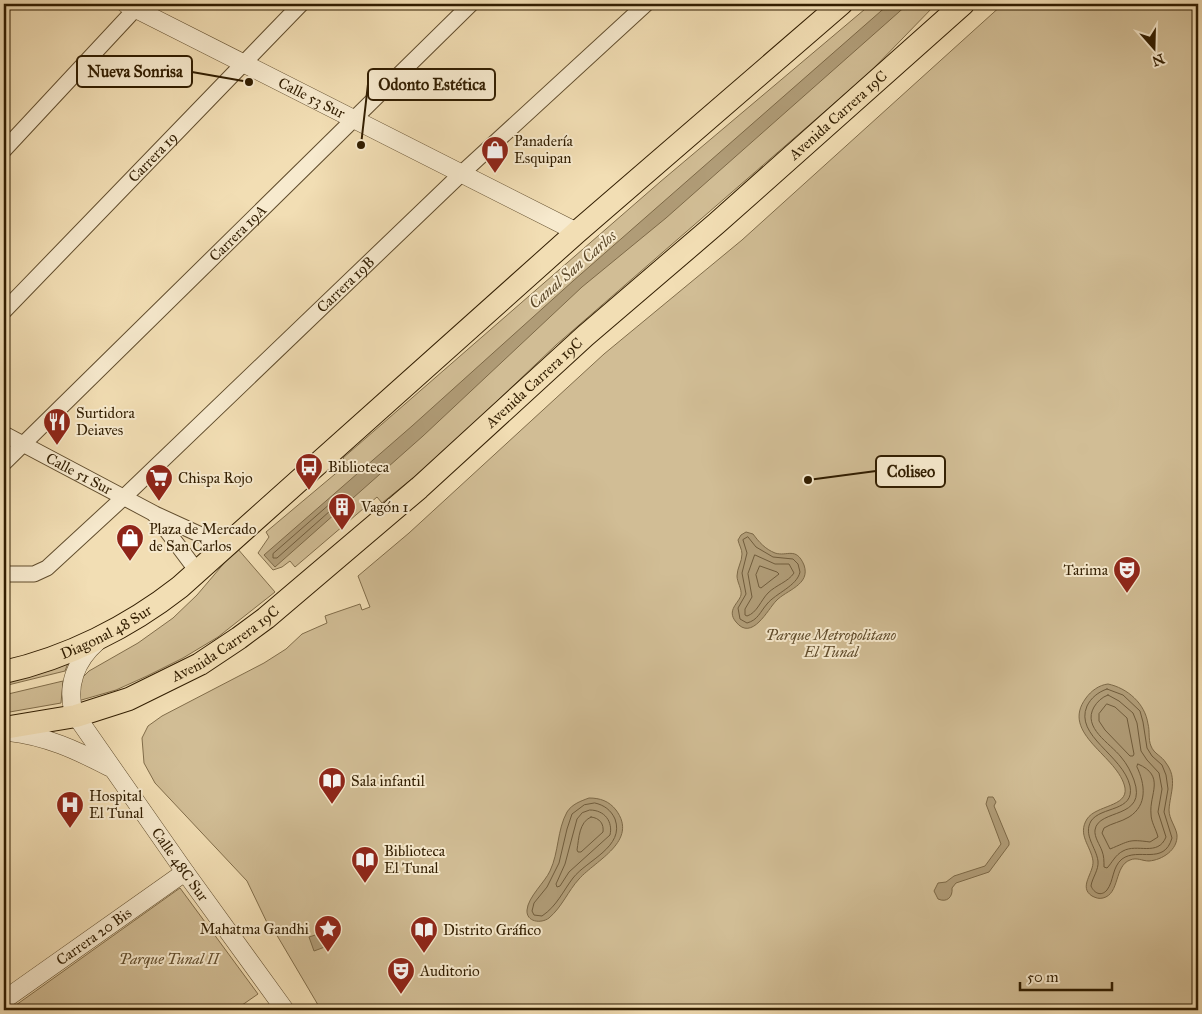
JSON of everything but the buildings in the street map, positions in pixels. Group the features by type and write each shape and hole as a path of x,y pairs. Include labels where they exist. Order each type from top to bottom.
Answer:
{"main road":[{"path":"197,571 577,232 841,4"},
{"name":"Avenida Carrera 19C","path":"76,716 129,699 175,678 224,649 266,618 418,488 585,336 725,216 963,4"},
{"name":"Diagonal 48 Sur","path":"4,672 48,660 75,650 106,634 167,596 197,571"},
{"path":"4,730 76,716"}],"street":[{"name":"Carrera 19","path":"4,310 301,4"},
{"name":"Carrera 19A","path":"4,463 471,4"},
{"name":"Carrera 19B","path":"4,574 34,574 47,568 124,498 462,174 646,4"},
{"name":"Calle 53 Sur","path":"134,5 577,232"},
{"path":"4,150 134,5"},
{"name":"Calle 51 Sur","path":"4,434 155,514 225,546"},
{"name":"Calle 51 Sur","path":"155,514 197,571"},
{"path":"76,716 73,711 71,698 75,671 87,652 106,634"},
{"name":"Calle 48C Sur","path":"76,716 184,872 285,1010"},
{"path":"4,730 50,740 70,747 113,770"},
{"name":"Carrera 20 Bis","path":"4,1000 184,872"}],"green space":[{"path":"871,4 936,4 869,73 556,345 435,460 382,503 377,497 295,567 290,561 282,567 273,570 258,553 269,537 266,532 347,464 343,458 660,182"},
{"name":"Parque Metropolitano El Tunal","path":"1003,4 1198,4 1198,1010 321,1010 275,932 272,933 247,881 155,783 144,763 142,738 148,726 162,716 264,663 286,649 302,634 327,623 325,616 360,604 362,610 370,607 358,576 409,533 604,354 742,240"},
{"path":"237,548 275,592 218,637 183,658 116,690 78,701 81,679 89,671 138,643 173,618 197,595"},
{"path":"68,663 65,671 4,686 4,682"},
{"path":"63,681 61,703 4,713 4,695"},
{"name":"Parque Tunal II","path":"180,888 258,994 235,1010 9,1010"}],"water":[{"path":"889,4 908,4 666,218 582,287 423,436 275,567 264,555 412,426 573,281"},
{"path":"746,532 753,534 762,545 775,553 791,553 798,556 804,565 805,572 801,582 780,597 759,622 748,628 742,627 736,622 732,614 741,595 737,576 742,550 738,540"},
{"path":"1108,684 1122,689 1139,703 1146,716 1151,746 1170,769 1172,786 1169,810 1177,840 1172,850 1159,859 1149,861 1133,859 1125,863 1121,868 1112,891 1103,898 1096,898 1086,888 1093,861 1084,835 1084,825 1091,814 1122,799 1125,794 1125,788 1113,766 1085,734 1080,723 1080,711 1090,693 1098,687"},
{"path":"988,797 993,797 996,802 994,806 1009,845 989,872 956,883 952,888 952,894 947,900 938,899 934,891 938,883 946,882 954,876 985,866 1001,844 986,804"},
{"path":"589,798 604,801 616,810 622,821 622,831 619,840 604,857 579,879 558,909 549,918 535,921 527,914 528,905 553,864 561,826 567,812 574,805"},
{"path":"328,931 333,944 314,951 309,937"}],"place":[{"name":"Nueva Sonrisa","path":"249,82"},
{"name":"Odonto Estética","path":"361,145"},
{"name":"Panadería Esquipan","path":"495,174"},
{"name":"Surtidora Deiaves","path":"57,446"},
{"name":"Coliseo","path":"808,480"},
{"name":"Biblioteca","path":"309,491"},
{"name":"Chispa Rojo","path":"159,502"},
{"name":"Vagón 1","path":"342,531"},
{"name":"Plaza de Mercado de San Carlos","path":"130,562"},
{"name":"Tarima","path":"1127,594"},
{"name":"Sala infantil","path":"332,805"},
{"name":"Hospital El Tunal","path":"70,829"},
{"name":"Biblioteca El Tunal","path":"365,884"},
{"name":"Mahatma Gandhi","path":"328,953"},
{"name":"Distrito Gráfico","path":"424,954"},
{"name":"Auditorio","path":"401,995"}],"water label":[{"name":"Canal San Carlos","path":"572,269"}]}
